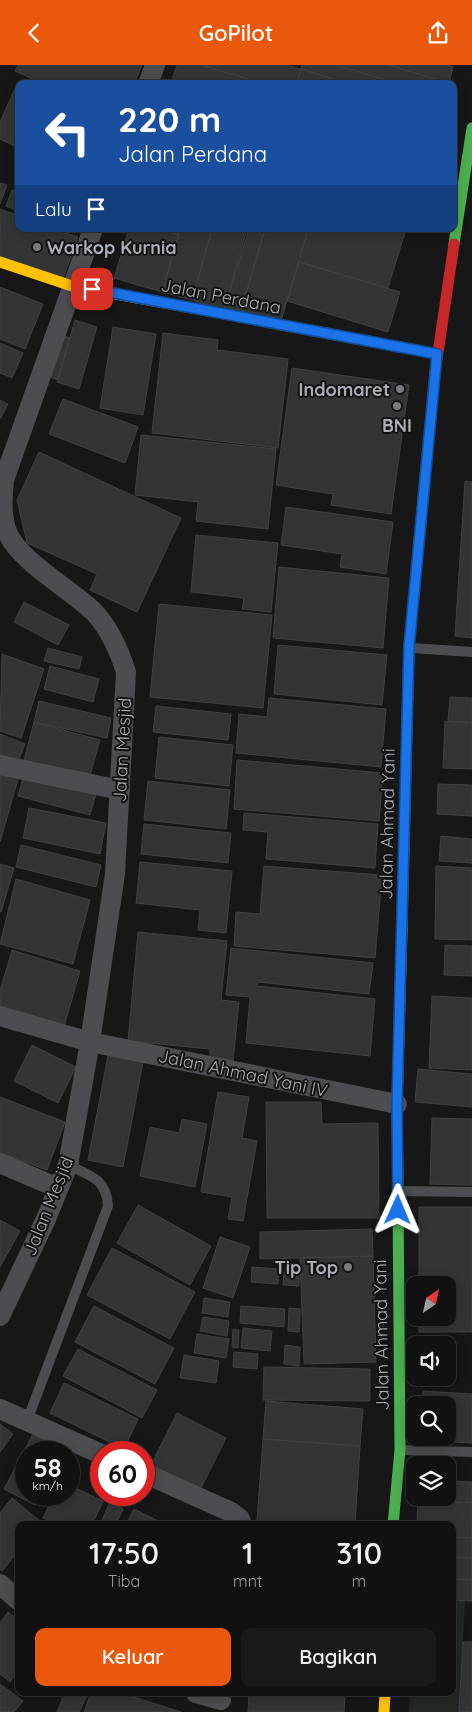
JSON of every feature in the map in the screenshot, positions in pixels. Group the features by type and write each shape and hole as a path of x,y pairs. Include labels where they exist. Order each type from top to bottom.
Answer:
{"main road":[{"name":"Jalan Ahmad Yani","path":"457,225 472,128"},
{"name":"Jalan Ahmad Yani","path":"393,1521 400,1450 397,1104 409,647 437,354 456,232"},
{"name":"Jalan Perdana","path":"0,262 72,286 437,354"},
{"path":"384,1712 385,1696"}],"street":[{"path":"149,80 155,65"},
{"name":"Jalan Mesjid","path":"0,1316 68,1165 90,1042 115,874 126,672 120,652 94,612 34,564 17,547 6,531 2,507 4,480 92,232"},
{"path":"0,765 120,791"},
{"name":"Jalan Ahmad Yani IV","path":"0,1016 90,1042 397,1104"},
{"path":"0,1163 58,1188"},
{"path":"0,1409 90,1449"},
{"path":"155,1478 232,1512 241,1521"},
{"path":"0,1584 15,1597"},
{"path":"204,1696 221,1702"}],"lane":[{"path":"409,647 472,652"},
{"path":"27,1421 108,1206 107,1194 102,1185 96,1179 68,1165"},
{"path":"398,1191 472,1192"},
{"path":"400,1450 472,1452"}],"shaded area":[{"path":"456,1600 465,1601 459,1712 409,1712 410,1696 456,1696"}],"building":[{"path":"18,65 142,65 136,80 34,80 15,71"},
{"path":"177,65 202,65 251,80 172,80"},
{"path":"202,65 285,65 301,69 298,80 251,80"},
{"path":"302,65 336,65 386,80 336,80 301,69"},
{"path":"336,65 388,65 439,80 386,80"},
{"path":"388,65 447,65 453,67 450,80 439,80"},
{"path":"301,69 336,80 298,80"},
{"path":"15,89 15,146 0,139 0,122"},
{"path":"0,183 7,185 0,204"},
{"path":"12,190 15,191 15,209 6,206"},
{"name":"Warkop Kurnia","path":"0,209 15,215 15,232 63,232 78,237 63,279 0,257"},
{"path":"128,232 169,232 179,235 162,292 114,278"},
{"path":"169,232 180,232 179,235"},
{"path":"179,232 211,233 192,300 162,292"},
{"path":"211,232 246,232 224,310 192,300"},
{"path":"248,232 264,232 240,314 224,310"},
{"path":"264,232 307,232 281,321 240,314"},
{"path":"307,232 405,232 388,288 299,262"},
{"path":"299,262 400,292 388,332 287,301"},
{"path":"0,287 43,304 25,349 0,339"},
{"path":"75,320 97,327 79,389 57,382"},
{"path":"113,327 156,334 143,415 100,408"},
{"path":"163,333 218,340 217,350 288,359 278,448 152,433"},
{"path":"62,335 70,338 58,380 50,377"},
{"path":"0,343 23,353 12,378 0,373"},
{"path":"292,368 409,385 391,514 331,505 333,494 276,485"},
{"path":"63,399 138,427 125,463 49,434"},
{"path":"0,400 8,404 1,418 0,417"},
{"path":"141,435 276,449 268,529 196,521 198,502 135,495"},
{"path":"39,452 181,518 137,612 90,590 97,574 27,543 17,500"},
{"path":"465,481 472,482 472,638 455,636"},
{"path":"286,507 393,522 386,574 340,567 342,554 281,545"},
{"path":"196,535 278,543 271,612 242,609 244,598 191,592"},
{"path":"279,567 389,578 383,648 273,638"},
{"path":"24,602 69,625 58,645 14,622"},
{"path":"159,604 272,615 263,708 150,697"},
{"path":"278,645 387,655 382,705 274,694"},
{"path":"48,648 82,657 79,669 44,661"},
{"path":"2,654 44,669 21,738 0,731"},
{"path":"50,666 99,679 93,702 44,689"},
{"path":"450,697 472,698 472,723 448,721"},
{"path":"269,698 386,709 381,767 236,753 239,714 267,717"},
{"path":"39,701 111,718 107,738 34,722"},
{"path":"156,706 231,714 228,740 153,732"},
{"path":"445,721 472,723 472,769 443,768"},
{"path":"34,722 100,740 89,779 24,760"},
{"path":"0,734 25,744 18,762 0,755"},
{"path":"159,737 233,745 229,786 155,778"},
{"path":"237,760 383,773 379,821 234,809"},
{"path":"0,771 19,776 0,842"},
{"path":"25,771 97,791 90,815 18,796"},
{"path":"148,781 230,790 226,829 144,820"},
{"path":"438,784 472,785 472,816 437,814"},
{"path":"29,808 106,823 100,854 23,838"},
{"path":"244,813 378,824 375,868 266,859 268,832 243,830"},
{"path":"144,824 231,833 228,863 141,854"},
{"path":"441,836 472,839 472,863 439,861"},
{"path":"21,845 101,865 96,887 16,867"},
{"path":"140,862 232,871 226,933 198,930 200,910 136,903"},
{"path":"0,864 14,868 1,912 0,912"},
{"path":"264,866 382,875 375,958 234,946 236,912 260,914"},
{"path":"436,866 472,868 472,940 435,939"},
{"path":"16,879 90,900 73,964 0,944"},
{"path":"138,932 227,941 221,1000 239,1002 233,1061 210,1059 210,1049 128,1041"},
{"path":"445,945 472,946 472,976 444,975"},
{"path":"231,948 373,963 369,994 258,982 257,986 375,999 370,1056 246,1043 250,997 226,995"},
{"path":"12,950 80,971 63,1030 0,1011 0,991"},
{"path":"432,996 472,998 472,1070 429,1068"},
{"path":"32,1045 76,1067 58,1103 14,1081"},
{"path":"108,1056 143,1062 123,1167 88,1160"},
{"path":"418,1069 472,1074 472,1107 415,1102"},
{"path":"218,1092 249,1097 242,1138 257,1141 243,1221 228,1219 232,1197 201,1192"},
{"path":"0,1097 65,1122 47,1170 0,1153"},
{"path":"266,1102 321,1102 322,1124 378,1123 379,1218 267,1218"},
{"path":"432,1118 472,1119 472,1185 430,1184"},
{"path":"182,1119 207,1124 195,1187 140,1176 150,1127 179,1133"},
{"path":"138,1205 211,1246 190,1285 117,1243"},
{"path":"419,1207 472,1207 472,1332 419,1332 419,1326 456,1326 456,1276 419,1276"},
{"path":"0,1220 20,1231 0,1267"},
{"path":"372,1229 373,1256 260,1259 260,1232"},
{"path":"220,1237 250,1247 233,1298 203,1288"},
{"path":"112,1248 195,1292 170,1339 87,1295"},
{"path":"373,1256 376,1362 304,1364 300,1258"},
{"path":"252,1267 279,1269 278,1284 251,1282"},
{"path":"284,1272 299,1273 299,1286 283,1285"},
{"path":"204,1298 230,1302 228,1317 202,1313"},
{"path":"94,1306 174,1348 155,1384 75,1342"},
{"path":"241,1306 285,1309 284,1327 240,1323"},
{"path":"289,1308 300,1309 299,1332 288,1331"},
{"path":"203,1317 229,1321 227,1336 200,1331"},
{"path":"243,1328 272,1331 270,1351 241,1348"},
{"path":"233,1329 239,1330 238,1348 232,1347"},
{"path":"197,1334 229,1339 226,1358 194,1353"},
{"path":"285,1345 300,1347 299,1366 284,1364"},
{"path":"78,1349 157,1390 142,1418 63,1376"},
{"path":"234,1352 258,1354 257,1369 233,1367"},
{"path":"184,1355 219,1361 216,1383 180,1378"},
{"path":"264,1367 370,1369 370,1401 263,1400"},
{"path":"64,1383 138,1419 128,1441 108,1441 50,1413"},
{"path":"423,1391 472,1394 472,1443 456,1442 456,1396 423,1396"},
{"path":"266,1401 363,1409 360,1446 263,1439"},
{"path":"177,1413 226,1438 200,1490 155,1467 155,1457"},
{"path":"0,1424 13,1434 0,1452"},
{"path":"33,1434 47,1441 29,1441"},
{"path":"263,1439 360,1446 355,1521 257,1521"},
{"path":"15,1468 15,1495 4,1489"},
{"path":"456,1481 472,1482 472,1503 456,1502"},
{"path":"80,1490 90,1495 90,1506 101,1506 94,1521 50,1521 43,1518 49,1506 80,1506"},
{"path":"12,1498 15,1500 15,1506 22,1506 40,1521 15,1521 15,1555 2,1571 0,1569 0,1513"},
{"path":"456,1502 472,1503 472,1538 456,1537 456,1521 417,1521 418,1506 456,1506"},
{"path":"108,1506 117,1506 123,1509 118,1521 102,1521"},
{"path":"134,1509 158,1521 128,1521"},
{"path":"456,1537 472,1538 472,1558 456,1557"},
{"path":"456,1557 472,1558 472,1580 456,1579"},
{"path":"456,1579 472,1580 472,1601 456,1600"},
{"path":"8,1612 15,1618 15,1675 10,1682 0,1674 0,1623"},
{"path":"463,1642 472,1642 472,1712 459,1712"},
{"path":"0,1684 23,1701 14,1712 0,1712"},
{"path":"64,1696 87,1696 79,1712 57,1712"},
{"path":"90,1696 130,1696 181,1712 84,1712"},
{"path":"249,1696 345,1696 344,1712 248,1712"}],"traffic: fast":[{"path":"457,225 472,128"},
{"path":"454,244 456,232"},
{"path":"171,304 437,354"},
{"path":"402,929 409,647 435,373"},
{"path":"393,1521 400,1450 398,1197"}],"traffic: slow":[{"path":"0,262 72,286 171,304"},
{"path":"398,1197 397,1104 402,929"},
{"path":"384,1712 385,1696"}],"traffic: jam":[{"path":"435,373 454,244"}],"place":[{"name":"Warkop Kurnia","path":"37,247"},
{"name":"Indomaret","path":"400,389"},
{"name":"BNI","path":"397,406"},
{"name":"Tip Top","path":"348,1267"}],"route":[{"path":"92,289 437,354 409,647 397,1104 398,1210"}]}
